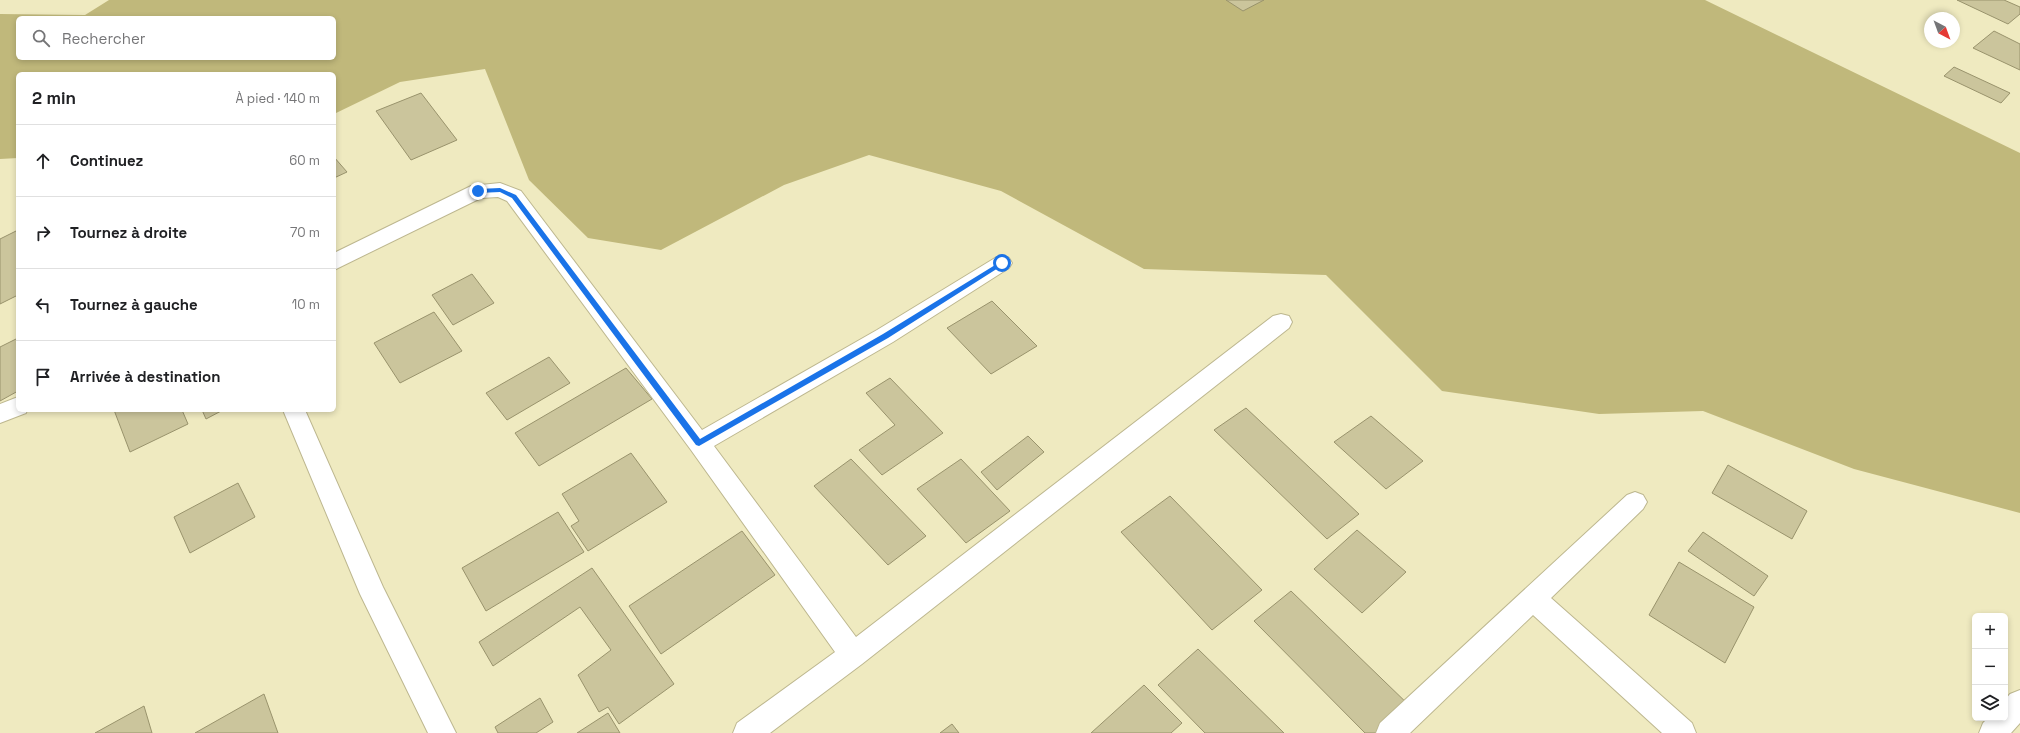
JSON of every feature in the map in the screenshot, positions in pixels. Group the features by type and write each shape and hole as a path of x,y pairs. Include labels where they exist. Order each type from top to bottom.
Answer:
{"street":[{"path":"336,261 478,191 500,190 514,196 699,443 853,656"},
{"path":"699,443 885,336 1002,263"},
{"path":"747,733 853,656 1281,322"},
{"path":"0,414 16,407"},
{"path":"295,412 373,594 442,733"},
{"path":"1390,733 1635,502"},
{"path":"1533,599 1682,733"},
{"path":"1993,733 2020,703"}],"shaded area":[{"path":"109,0 1705,0 2020,153 2020,513 1854,469 1703,411 1599,414 1442,391 1326,275 1144,269 1001,191 869,155 784,185 661,250 588,238 529,180 485,69 400,82 336,113 336,72 16,72 16,158 0,159 0,14 85,15"}],"building":[{"path":"1226,0 1264,0 1243,11"},
{"path":"1957,0 2004,0 2020,7 2020,14 2008,24"},
{"path":"1994,31 2020,44 2020,70 1973,48"},
{"path":"1954,67 2010,93 2001,103 1944,76"},
{"path":"421,93 457,140 411,160 376,111"},
{"path":"336,159 347,172 336,177"},
{"path":"16,231 16,296 0,304 0,239"},
{"path":"472,274 494,303 453,325 432,295"},
{"path":"992,301 1037,346 991,374 947,328"},
{"path":"434,312 462,351 400,383 374,343"},
{"path":"16,339 16,392 0,401 0,347"},
{"path":"549,357 570,383 507,420 486,393"},
{"path":"626,368 652,399 539,466 515,433"},
{"path":"890,378 943,433 882,475 859,450 895,425 866,393"},
{"path":"1246,408 1359,514 1327,539 1214,430"},
{"path":"115,412 183,412 188,424 130,452"},
{"path":"203,412 219,412 206,419"},
{"path":"1371,416 1423,461 1386,489 1334,442"},
{"path":"1028,436 1044,452 997,490 981,472"},
{"path":"631,453 667,502 588,551 571,526 579,521 562,494"},
{"path":"851,459 926,536 888,565 814,486"},
{"path":"961,459 1010,511 966,543 917,489"},
{"path":"1728,465 1807,511 1792,539 1712,493"},
{"path":"238,483 255,517 190,553 174,517"},
{"path":"1170,496 1262,590 1212,630 1121,532"},
{"path":"558,512 584,552 486,611 462,568"},
{"path":"1357,530 1406,572 1362,613 1314,569"},
{"path":"742,531 775,575 661,654 629,606"},
{"path":"1703,532 1768,576 1754,596 1688,551"},
{"path":"1679,562 1754,607 1725,663 1649,615"},
{"path":"592,568 674,684 619,724 608,707 599,712 578,675 611,650 580,607 493,666 479,642"},
{"path":"1291,591 1413,709 1387,733 1365,733 1254,621"},
{"path":"1198,649 1284,733 1205,733 1158,685"},
{"path":"1144,685 1182,723 1171,733 1091,733"},
{"path":"264,694 278,733 195,733"},
{"path":"540,698 553,722 536,733 498,733 495,727"},
{"path":"144,706 152,733 95,733"},
{"path":"608,713 620,733 577,733"},
{"path":"952,724 959,733 940,733"}],"route":[{"path":"478,191 500,190 514,196 699,443 885,336 1002,263"}]}
